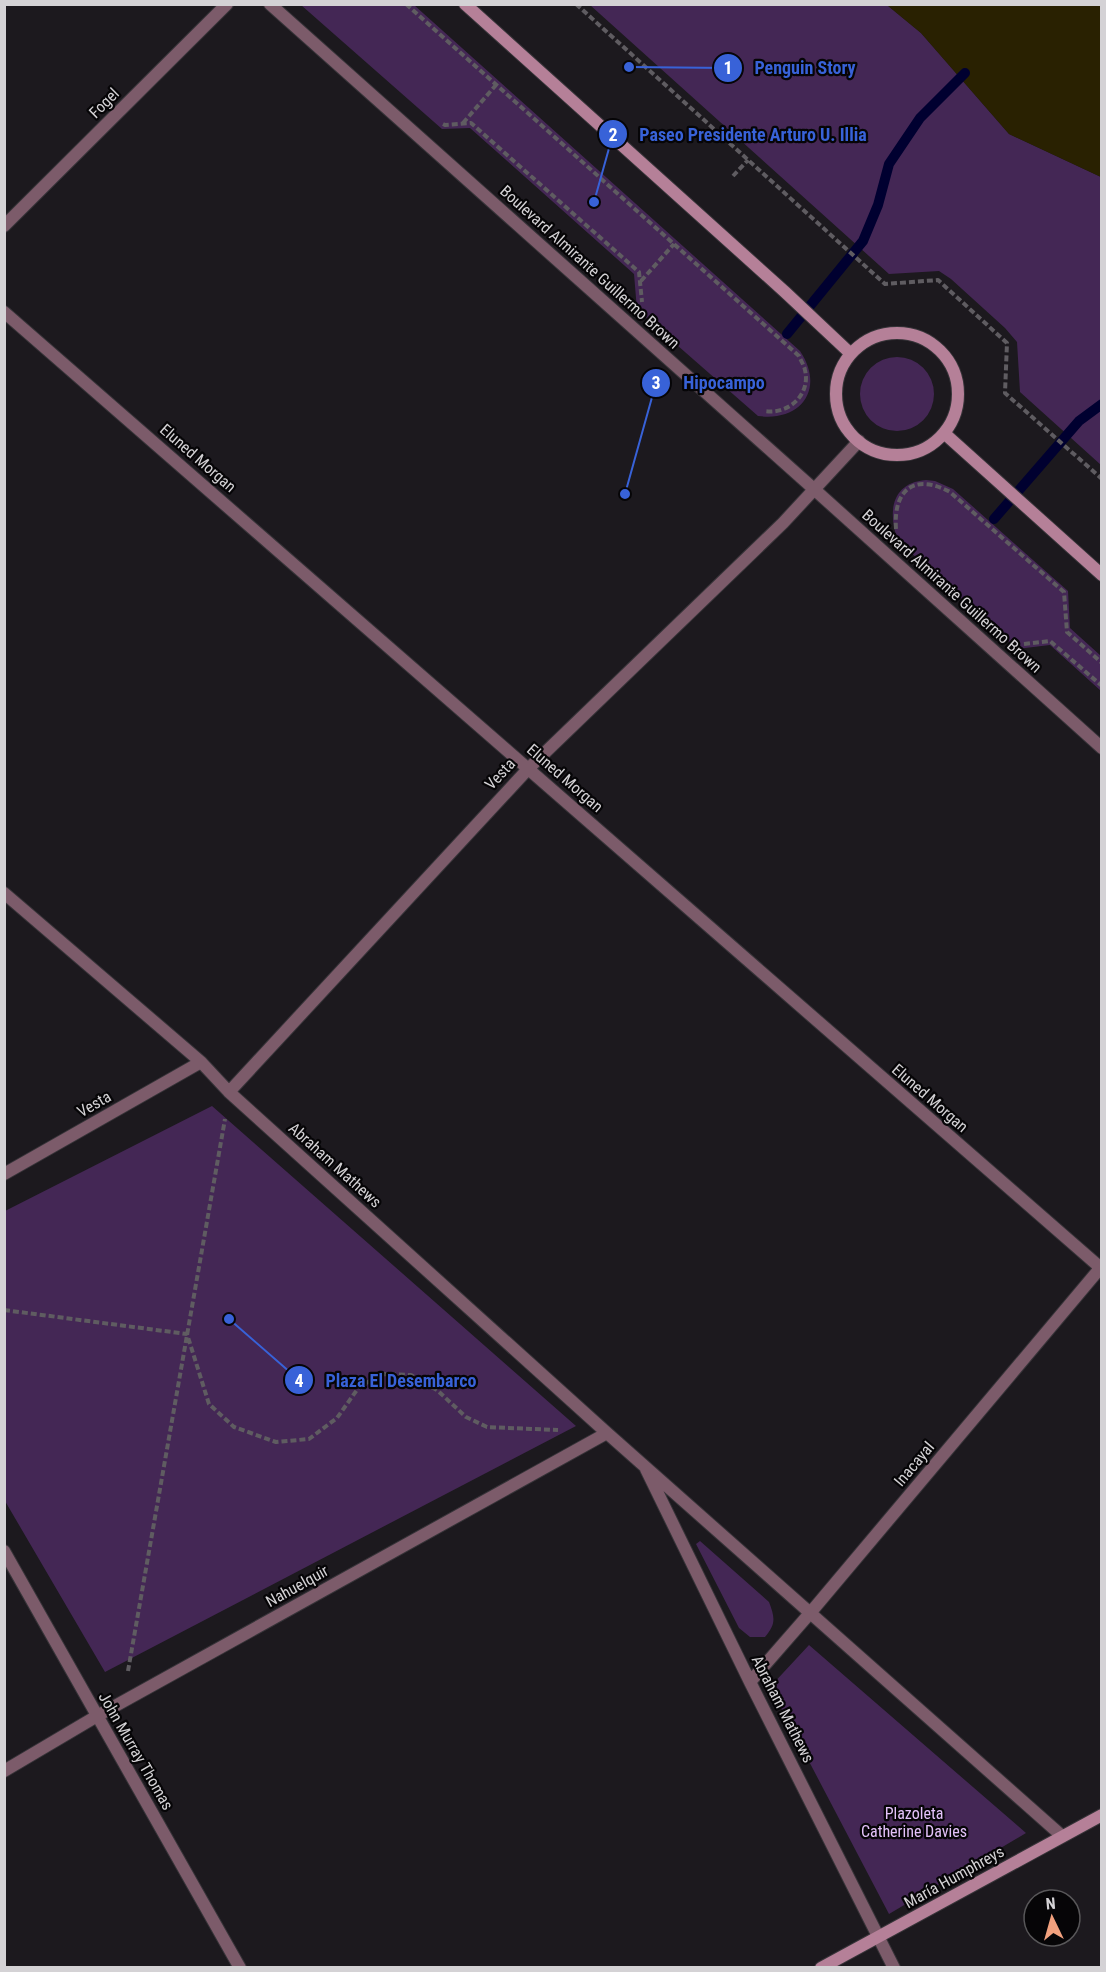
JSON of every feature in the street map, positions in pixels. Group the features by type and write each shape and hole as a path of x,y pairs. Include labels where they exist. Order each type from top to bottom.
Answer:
{"main road":[{"path":"465,4 851,354"},
{"path":"904,333 923,338 939,350 951,365 958,384 958,403 952,422 944,433 922,449 903,455 881,452 859,441 848,430 839,412 836,392 840,372 851,354 866,341 885,334 904,333"},
{"path":"944,433 1101,575"},
{"name":"María Humphreys","path":"822,1968 1101,1815"}],"street":[{"name":"Fogel","path":"4,226 227,4"},
{"name":"Boulevard Almirante Guillermo Brown","path":"270,4 1101,748"},
{"name":"Eluned Morgan","path":"4,312 1101,1268"},
{"name":"Vesta","path":"229,1092 529,768 774,532 859,441"},
{"name":"Abraham Mathews","path":"4,893 201,1062 229,1092 607,1432 1062,1836"},
{"name":"Vesta","path":"4,1174 201,1062"},
{"name":"Inacayal","path":"750,1682 812,1612 1101,1268"},
{"name":"Nahuelquir","path":"4,1771 97,1716 607,1432"},
{"name":"Abraham Mathews","path":"644,1464 750,1682 894,1968"},
{"name":"John Murray Thomas","path":"4,1551 240,1968"}],"path":[{"path":"406,4 799,357 805,369 806,382 793,405 771,412 759,410"},
{"path":"576,4 885,284 938,280 1007,343 1005,393 1101,479"},
{"path":"462,124 496,85"},
{"path":"436,117 445,125 471,123 639,272 642,307"},
{"path":"733,176 748,160"},
{"path":"640,281 674,244"},
{"path":"897,530 896,509 909,488 928,483 938,485 950,492 1064,592 1066,632 1101,663"},
{"path":"1018,645 1050,641 1101,686"},
{"path":"123,1702 229,1092"},
{"path":"4,1310 187,1334"},
{"path":"187,1334 209,1404 234,1427 276,1442 309,1439 337,1418 358,1387 382,1374 411,1375 437,1390 466,1417 487,1427 564,1431"}],"green space":[{"path":"301,5 414,5 800,351 810,378 805,400 787,414 758,416 637,310 634,274 470,128 442,129"},
{"path":"590,5 887,5 921,33 1009,134 1101,177 1101,465 1020,392 1017,342 1005,328 951,279 939,271 889,274"},
{"path":"890,357 904,357 918,363 928,373 934,387 934,401 928,415 918,425 904,431 890,431 876,425 866,415 860,401 860,387 866,373 876,363"},
{"path":"935,481 953,489 1068,591 1070,628 1101,656 1101,691 1050,645 1017,649 898,541 893,520 895,502 905,487 914,482"},
{"path":"212,1106 576,1426 105,1672 5,1501 5,1211"},
{"path":"700,1541 769,1602 773,1621 765,1637 750,1637 739,1628 696,1544"},
{"name":"Plazoleta Catherine Davies","path":"809,1645 1026,1833 889,1914 770,1687"}],"sand":[{"path":"887,5 1101,5 1101,177 1009,134 921,33"}],"waterway":[{"path":"787,334 863,241 878,205 889,164 920,118 965,73"},
{"path":"994,519 1079,421 1102,404"}],"place":[{"name":"Penguin Story","path":"629,67"},
{"name":"Paseo Presidente Arturo U. Illia","path":"594,202"},
{"name":"Hipocampo","path":"625,494"},
{"name":"Plaza El Desembarco","path":"229,1319"}]}
